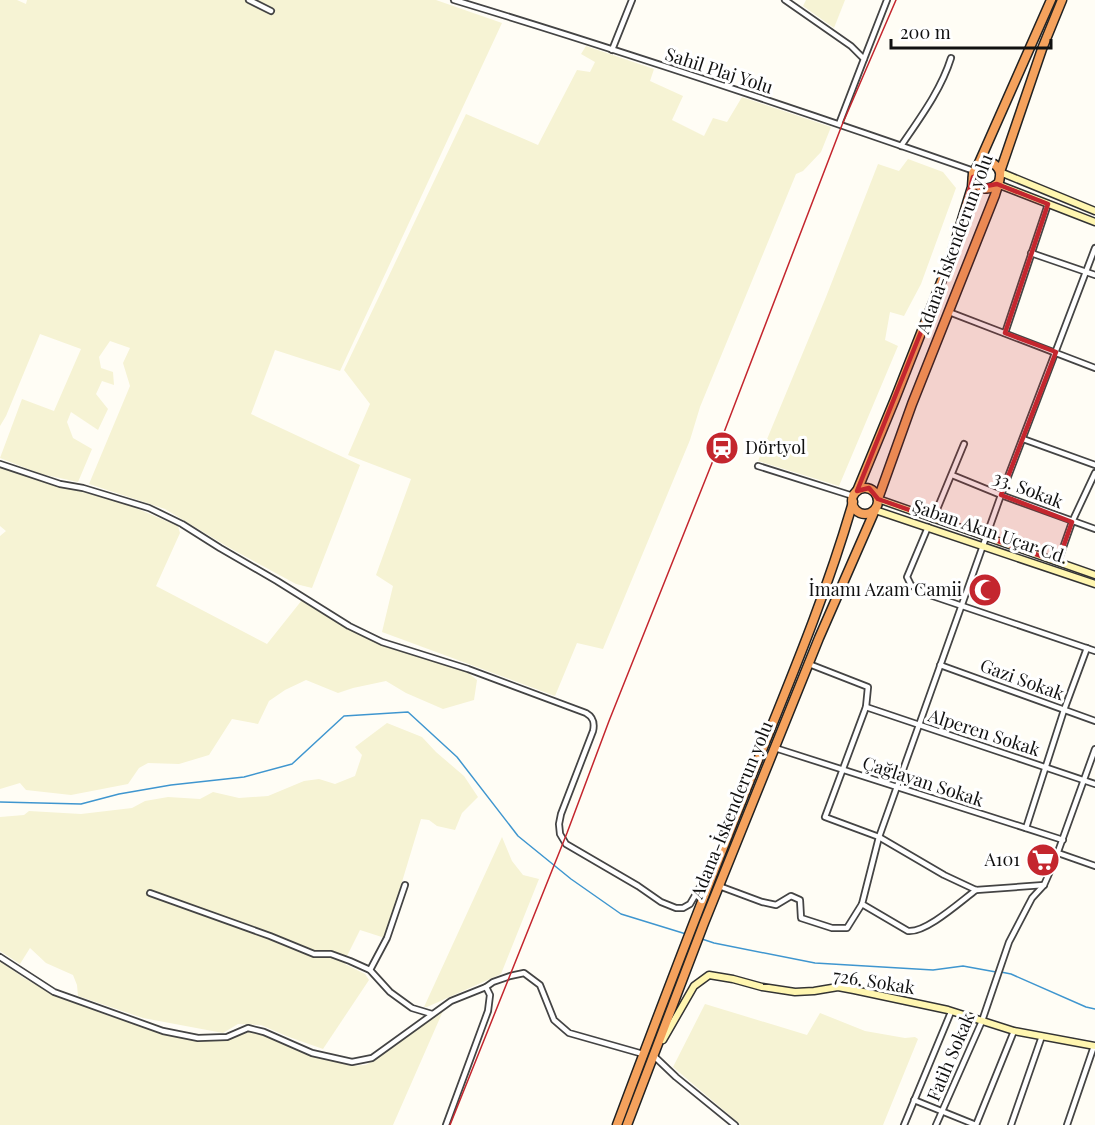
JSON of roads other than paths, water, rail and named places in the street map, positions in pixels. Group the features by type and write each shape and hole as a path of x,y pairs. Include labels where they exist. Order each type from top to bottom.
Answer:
{"highway":[{"name":"Adana-İskenderun yolu","path":"617,1125 694,918 808,634 854,497 949,262 975,171 1051,0"},
{"name":"Adana-İskenderun yolu","path":"878,499 912,404 995,195 1001,176 1000,172 1042,49 1062,0"},
{"path":"997,184 985,189 977,185 975,171 986,161 999,167 1000,172"},
{"path":"869,488 878,499 877,506 872,512 864,513 856,510 854,497 861,489 869,488"},
{"name":"Adana-İskenderun yolu","path":"627,1125 704,923 809,664 875,510"},
{"path":"643,1054 654,1056"}],"street":[{"path":"249,0 271,11"},
{"name":"Sahil Plaj Yolu","path":"454,0 839,124 975,171"},
{"path":"612,50 632,0"},
{"path":"785,0 851,46 864,59"},
{"path":"839,124 887,0"},
{"path":"901,146 926,109 947,71 951,58"},
{"path":"1000,172 1095,211"},
{"path":"997,184 1095,222"},
{"path":"1005,333 1048,204"},
{"path":"719,886 776,905 791,896 800,900 801,918 832,928 847,928 862,904 879,837 940,665 1001,495 1095,248"},
{"path":"1031,253 1095,274"},
{"path":"949,312 1095,368"},
{"path":"1023,439 1095,465"},
{"path":"932,519 964,444"},
{"path":"0,464 60,484 83,488 149,508 182,524 369,636 468,669 586,713 593,720 593,730 564,804 559,825 560,834 567,844 661,902 676,908 683,908 690,904 704,880 714,869"},
{"path":"758,466 854,497"},
{"path":"1058,562 1072,522 1095,473"},
{"name":"33. Sokak","path":"952,475 1095,529"},
{"path":"878,499 1095,575"},
{"name":"Şaban Akın Uçar Cd.","path":"875,510 1095,584"},
{"path":"928,527 907,577 911,585 924,593 1095,651"},
{"path":"1026,828 1087,648"},
{"path":"809,664 868,687 866,706 825,817 879,837 944,875 976,890 1044,885 1063,840 1095,748"},
{"name":"Gazi Sokak","path":"940,665 1095,721"},
{"name":"Alperen Sokak","path":"866,706 1095,784"},
{"name":"Çağlayan Sokak","path":"775,748 1063,840"},
{"path":"1058,853 1095,866"},
{"path":"370,970 387,938 405,885"},
{"name":"Fatih Sokak","path":"936,1125 982,1021 1009,942 1032,898 1044,885"},
{"path":"862,904 912,932 932,923 976,890"},
{"path":"150,893 314,954 331,954 370,970 390,992 412,1008 432,1014"},
{"path":"0,957 54,993 163,1030 198,1038 227,1037 248,1028 264,1032 312,1053 352,1062 372,1058 451,1000 486,987 493,982 524,973 540,985 554,1020 569,1033 643,1054"},
{"name":"726. Sokak","path":"654,1056 694,986 709,975 795,992 838,987 903,1000 1014,1031 1095,1046"},
{"path":"446,1125 488,1011 490,996 486,987"},
{"path":"904,1125 951,1012"},
{"path":"914,1100 976,1125 1014,1031"},
{"path":"1011,1125 1042,1036"},
{"path":"1067,1125 1095,1046"},
{"path":"654,1056 735,1125"}],"waterway":[{"path":"0,802 81,804 119,794 171,785 244,777 292,764 344,716 408,712 457,757 518,836 571,879 621,914 686,934"},
{"path":"702,939 815,963 933,970 963,966 996,972"},
{"path":"1001,972 1011,974 1095,1009"}],"railway":[{"path":"450,1125 718,448 842,125 896,0"}],"place":[{"name":"Dörtyol","path":"722,448"},
{"name":"İmamı Azam Camii","path":"985,590"},
{"name":"A101","path":"1043,860"}]}
